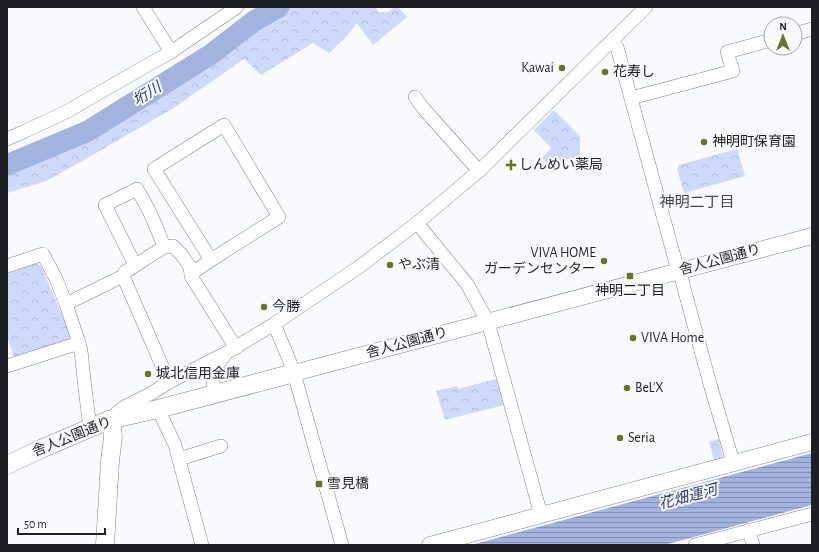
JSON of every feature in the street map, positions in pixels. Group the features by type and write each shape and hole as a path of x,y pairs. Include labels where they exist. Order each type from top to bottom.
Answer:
{"main road":[{"name":"舎人公園通り","path":"7,465 109,420 158,409 294,373"},
{"path":"105,545 112,437 112,428 109,420"}],"street":[{"path":"143,7 171,52"},
{"path":"7,139 66,112 171,52 219,12 237,7"},
{"path":"109,420 124,407 231,350 274,324 359,267 418,223 479,171 646,7"},
{"path":"612,41 617,47 678,271 701,346 710,384 731,455 732,464"},
{"path":"631,98 733,71 727,52 763,42"},
{"path":"415,97 479,171"},
{"path":"191,274 279,217 224,124 154,169 211,260"},
{"path":"135,265 105,205 137,189 160,235 164,247"},
{"path":"418,223 467,284 488,322 541,515"},
{"name":"舎人公園通り","path":"294,373 812,236"},
{"path":"66,304 123,276 125,272 164,247 173,246 190,267 191,276 231,350"},
{"path":"7,266 43,254 56,279 82,350 90,428"},
{"path":"123,276 169,382"},
{"path":"274,324 294,373 342,545"},
{"path":"7,366 79,343"},
{"path":"217,393 213,386 212,379 217,364 231,350"},
{"path":"158,409 175,445 202,545"},
{"path":"430,545 812,442"},
{"path":"179,459 221,446"},
{"path":"695,545 812,514"},
{"path":"749,530 753,545"}],"green space":[{"path":"289,7 375,7 379,12 388,12 394,7 398,7 407,17 373,45 357,23 346,37 329,53 313,43 261,75 244,59 172,109 84,160 46,181 7,193 7,169 67,146 115,121 186,79 209,69 223,51"},
{"path":"554,110 580,136 580,156 549,165 542,158 551,148 534,130"},
{"path":"737,149 745,176 684,193 677,169 679,165"},
{"path":"35,263 41,266 71,336 70,341 14,357 7,337 7,274"},
{"path":"500,378 508,404 445,420 436,391 457,386 458,389"},
{"path":"719,439 723,458 714,460 709,442"}],"water":[{"name":"花畑運河","path":"812,453 812,505 664,545 471,545"}],"waterway":[{"name":"垳川","path":"7,165 88,131 210,55 254,21 279,7"}],"place":[{"name":"Kawai","path":"562,68"},
{"name":"花寿し","path":"605,72"},
{"name":"神明町保育園","path":"704,142"},
{"name":"しんめい薬局","path":"511,165"},
{"name":"VIVA HOME ガーデンセンター","path":"604,261"},
{"name":"やぶ清","path":"390,265"},
{"name":"神明二丁目","path":"630,276"},
{"name":"今勝","path":"264,307"},
{"name":"VIVA Home","path":"633,338"},
{"name":"城北信用金庫","path":"148,374"},
{"name":"BeL'X","path":"627,388"},
{"name":"Seria","path":"620,438"},
{"name":"雪見橋","path":"319,484"}],"district":[{"name":"神明二丁目","path":"697,202"}]}
